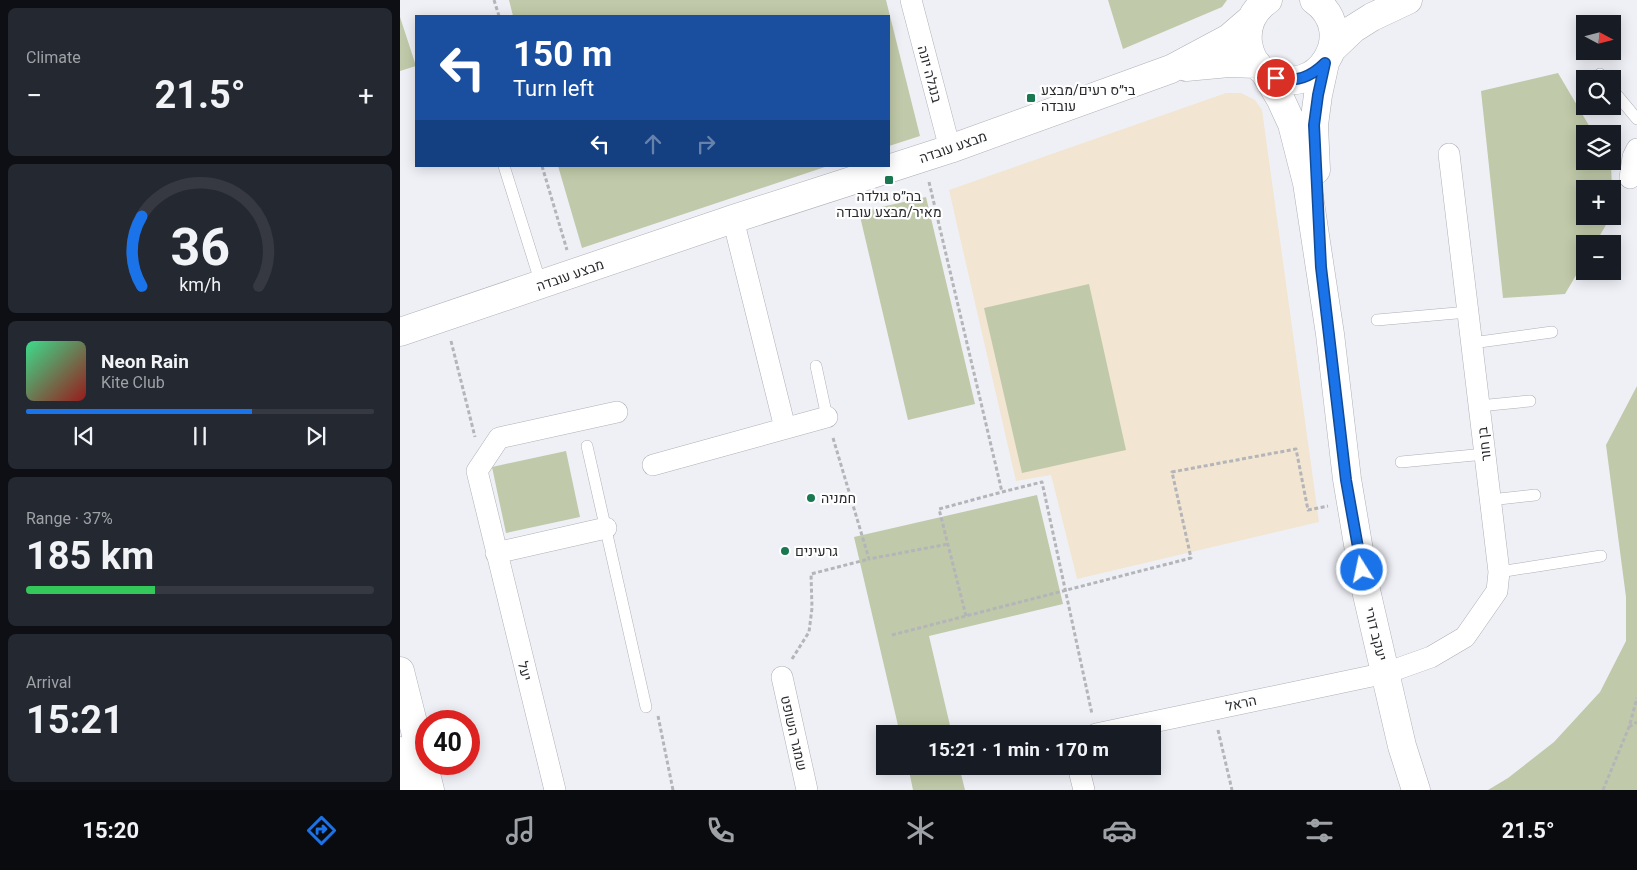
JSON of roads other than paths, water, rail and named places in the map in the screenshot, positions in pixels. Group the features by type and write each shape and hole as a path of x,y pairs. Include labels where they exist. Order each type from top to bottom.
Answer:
{"street":[{"name":"בנגלה יונה","path":"911,0 950,149"},
{"name":"יעקב דורי","path":"1316,0 1325,10 1334,36 1318,95 1314,125 1321,267"},
{"name":"מבצע עובדה","path":"1171,69 1229,63 1260,68 1282,80 1297,80 1310,76 1353,29 1372,17 1408,0"},
{"name":"מבצע עובדה","path":"402,331 446,318 733,219 950,149 1171,69 1229,38 1260,6"},
{"name":"יעקב דורי","path":"1260,6 1247,33 1248,40 1251,54 1280,98 1292,124 1307,183 1321,267 1350,502 1365,586 1402,746 1416,790"},
{"path":"1634,180 1633,157 1637,149"},
{"name":"בן חור","path":"1386,673 1431,657 1465,637 1497,591 1499,572 1449,154"},
{"path":"733,219 785,428"},
{"name":"יעל","path":"555,790 477,471 499,438 617,412"},
{"path":"653,465 827,417"},
{"path":"496,553 606,528"},
{"path":"400,671 430,790"},
{"name":"הראל","path":"1138,725 1386,673"},
{"name":"שמגר השופט","path":"782,677 807,790"},
{"path":"400,751 410,790"},
{"path":"1080,775 1084,790"}],"lane":[{"path":"1621,100 1637,119"},
{"path":"504,167 541,285"},
{"path":"1377,320 1468,312"},
{"path":"1472,343 1552,332"},
{"path":"816,366 827,417"},
{"path":"1479,406 1530,401"},
{"path":"587,446 646,707"},
{"path":"1401,462 1485,454"},
{"path":"1490,500 1535,495"},
{"path":"1499,572 1601,556"}],"place":[{"name":"בי״ס רעים/מבצע עובדה","path":"1031,98"},
{"name":"בה״ס גולדה מאיר/מבצע עובדה","path":"889,180"},
{"name":"חמניה","path":"811,498"},
{"name":"גרעינים","path":"785,551"}]}
